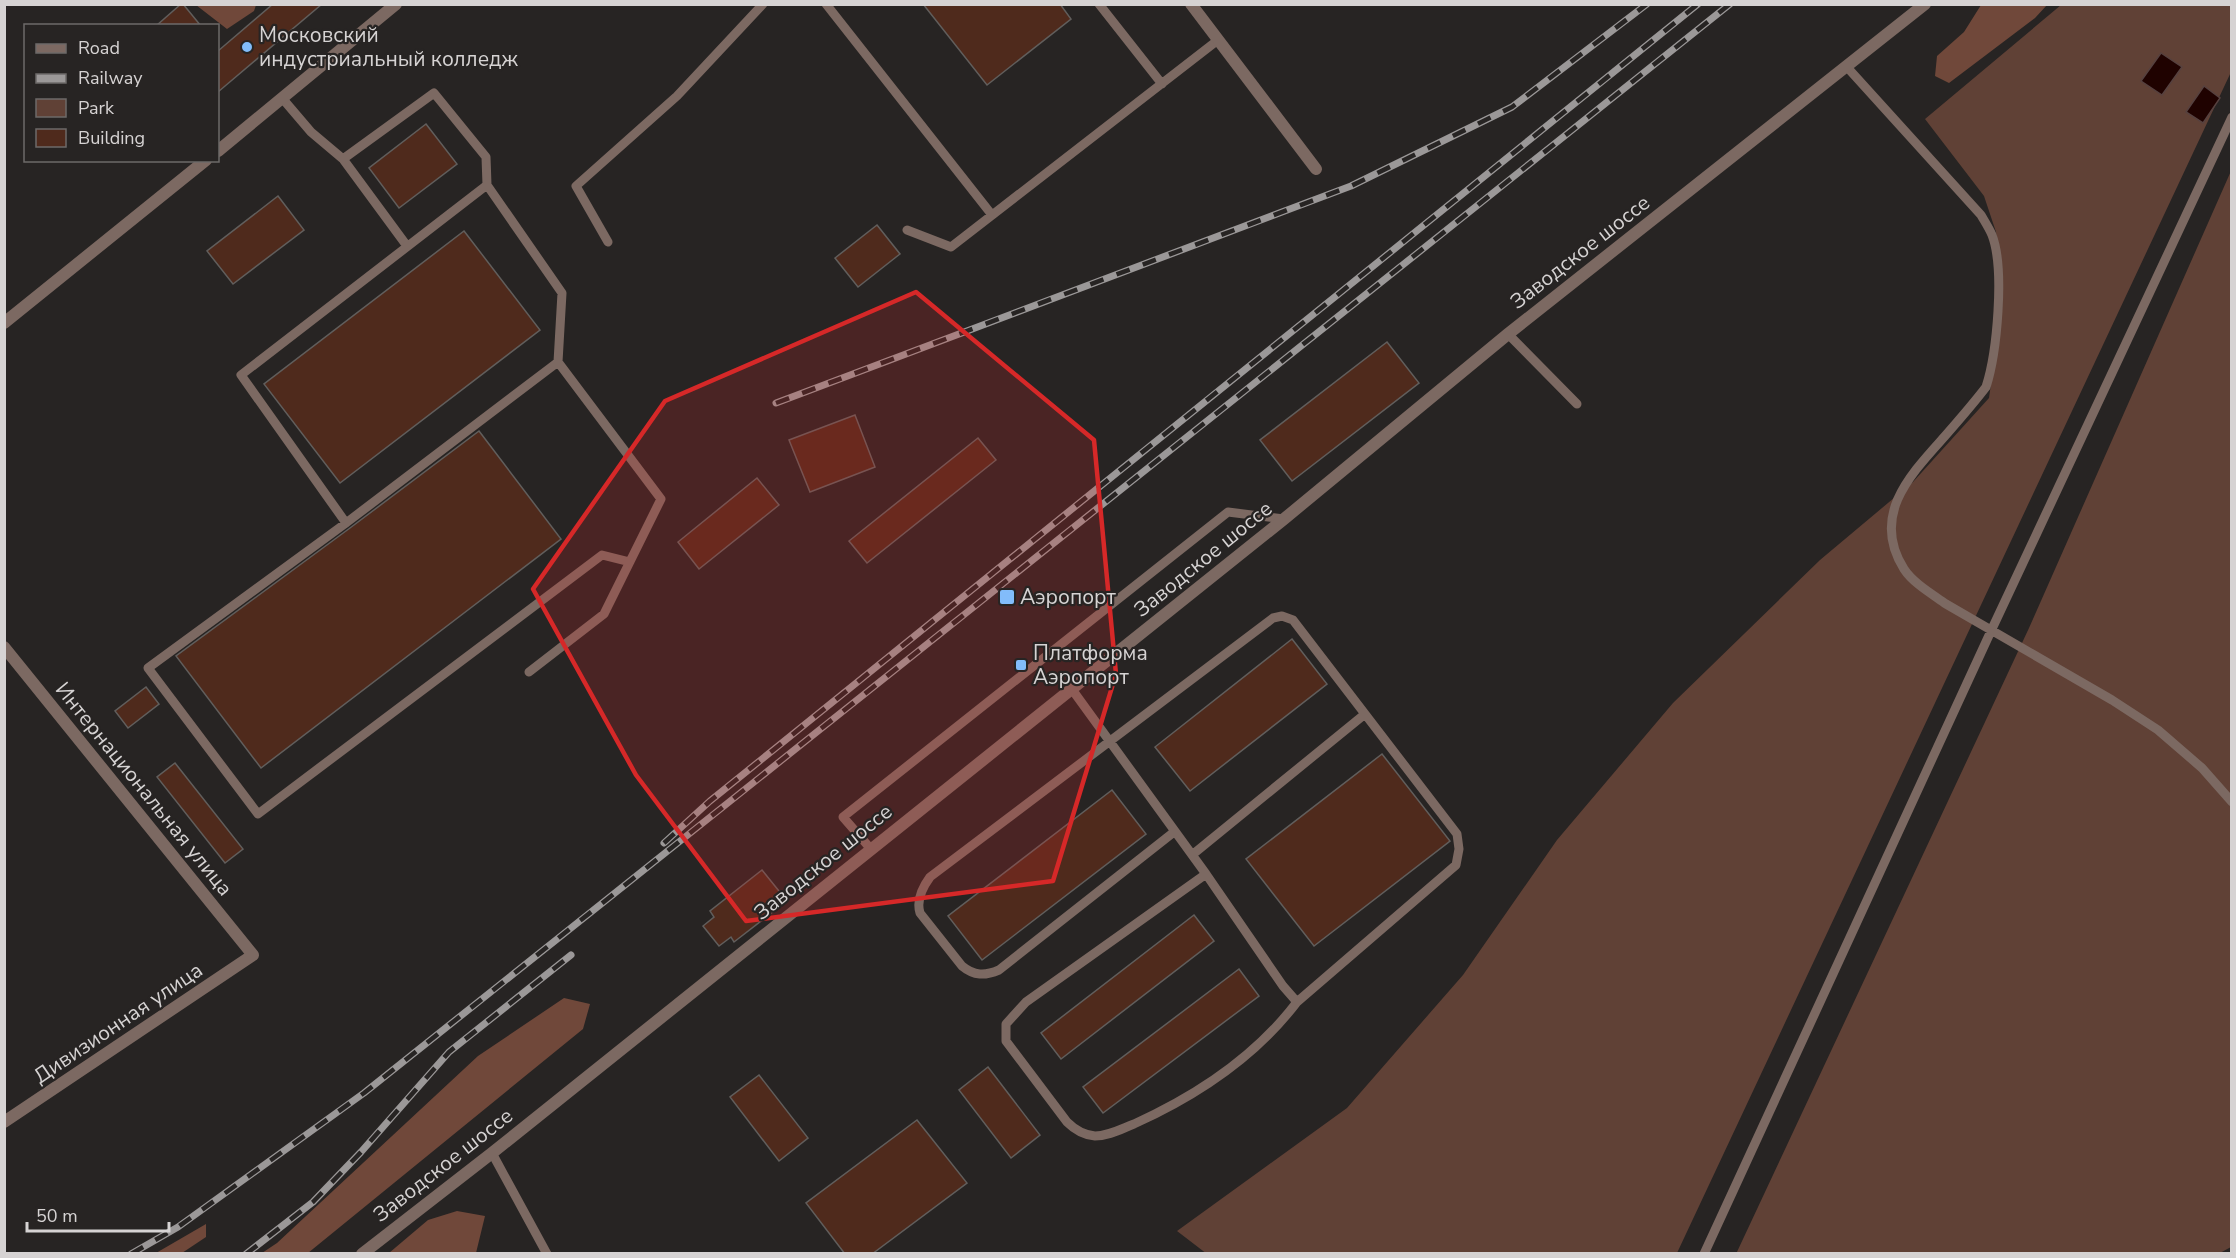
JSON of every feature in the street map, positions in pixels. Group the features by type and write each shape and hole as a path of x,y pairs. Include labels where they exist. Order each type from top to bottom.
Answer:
{"street":[{"path":"219,150 396,4"},
{"path":"1191,4 1316,169"},
{"name":"Заводское шоссе","path":"362,1254 492,1153 870,848 1284,519 1508,334 1925,4"},
{"path":"4,323 204,162"},
{"name":"Интернациональная улица","path":"4,646 253,956"},
{"name":"Дивизионная улица","path":"4,1122 253,956"}],"lane":[{"path":"608,242 576,186 677,96 763,4"},
{"path":"826,4 992,215"},
{"path":"1099,4 1162,84"},
{"path":"907,230 951,247 1218,40"},
{"path":"1845,66 1981,215 1992,236 1998,279 1997,334 1992,369 1986,387 1909,477 1897,498 1892,517 1896,550 1905,570 1938,598 2112,700 2158,730 2202,768 2232,802"},
{"path":"343,159 434,93 486,157 487,185 562,293 558,362 662,499 604,614 529,672"},
{"path":"282,98 311,132 343,159 407,246"},
{"path":"1704,1254 1991,631 2232,117"},
{"path":"346,523 241,375 487,185"},
{"path":"1508,334 1577,404"},
{"path":"558,362 346,523 148,668 258,814 602,555 630,562"},
{"path":"870,848 843,817 1228,512 1284,519"},
{"path":"1174,832 999,970 988,975 969,972 962,966 920,913 918,905 920,896 930,877 1273,618 1282,616 1293,620 1457,834 1460,842 1455,865 1297,1002 1284,1020 1256,1047 1204,1086 1156,1114 1108,1135 1087,1135 1077,1131 1067,1122 1006,1041 1006,1024 1026,1002 1206,874"},
{"path":"1071,688 1206,874 1282,986 1297,1002"},
{"path":"1192,855 1365,714"},
{"path":"492,1153 547,1254"}],"highlighted area":[{"path":"916,292 1094,440 1116,674 1053,881 746,921 636,775 533,589 665,401"}],"green space":[{"path":"2061,5 2231,5 2231,72 1677,1253 1207,1254 1177,1231 1347,1108 1463,975 1557,840 1673,703 1820,560 1913,482 1989,398 2002,306 1996,232 1984,196 1925,119"},
{"path":"2231,171 2231,1247 2218,1254 1736,1254 2029,628"}],"shaded area":[{"path":"196,5 256,5 254,11 227,29"},
{"path":"1981,5 2047,5 2035,18 1949,83 1935,76 1937,56 1964,32"},
{"path":"2161,53 2182,67 2162,95 2141,81"},
{"path":"2204,86 2220,98 2203,123 2186,112"},
{"path":"564,998 590,1004 583,1029 308,1253 262,1253 277,1243 478,1056"},
{"path":"457,1211 485,1216 476,1253 389,1253 428,1220"},
{"path":"206,1224 206,1237 182,1253 156,1253"}],"building":[{"name":"Московский индустриальный колледж","path":"183,4 199,24 158,24"},
{"name":"Московский индустриальный колледж","path":"273,4 322,4 219,91 219,50"},
{"path":"923,4 1060,4 1071,19 987,85"},
{"path":"426,124 457,164 399,208 369,168"},
{"path":"278,196 304,230 233,284 207,251"},
{"path":"877,225 900,254 858,287 835,258"},
{"path":"464,231 540,330 340,483 264,384"},
{"path":"1387,342 1419,383 1292,481 1260,440"},
{"path":"855,415 875,467 810,492 789,440"},
{"path":"479,431 561,539 261,768 176,656"},
{"path":"978,438 996,460 867,563 849,541"},
{"path":"757,478 779,505 699,569 678,542"},
{"path":"1292,639 1327,684 1190,791 1155,747"},
{"path":"146,687 159,704 128,728 115,711"},
{"path":"1382,754 1450,841 1314,946 1246,859"},
{"path":"175,763 243,849 225,863 157,777"},
{"path":"1112,790 1146,834 982,960 948,916"},
{"path":"762,870 787,901 734,942 731,937 719,946 703,926 714,917 710,911"},
{"path":"1194,915 1214,941 1061,1059 1041,1033"},
{"path":"1239,969 1259,996 1103,1113 1083,1087"},
{"path":"988,1067 1040,1135 1011,1158 959,1090"},
{"path":"759,1075 808,1138 779,1161 730,1097"},
{"path":"917,1120 967,1183 872,1254 845,1254 806,1203"}],"railway":[{"path":"776,403 1351,186 1512,107 1647,4"},
{"path":"664,843 710,801 1698,4"},
{"path":"131,1254 178,1227 364,1093 1730,4"},
{"path":"246,1254 313,1202 361,1152 449,1052 571,955"}],"place":[{"name":"Московский индустриальный колледж","path":"247,47"},
{"name":"Аэропорт","path":"1007,597"},
{"name":"Платформа Аэропорт","path":"1021,665"}]}
